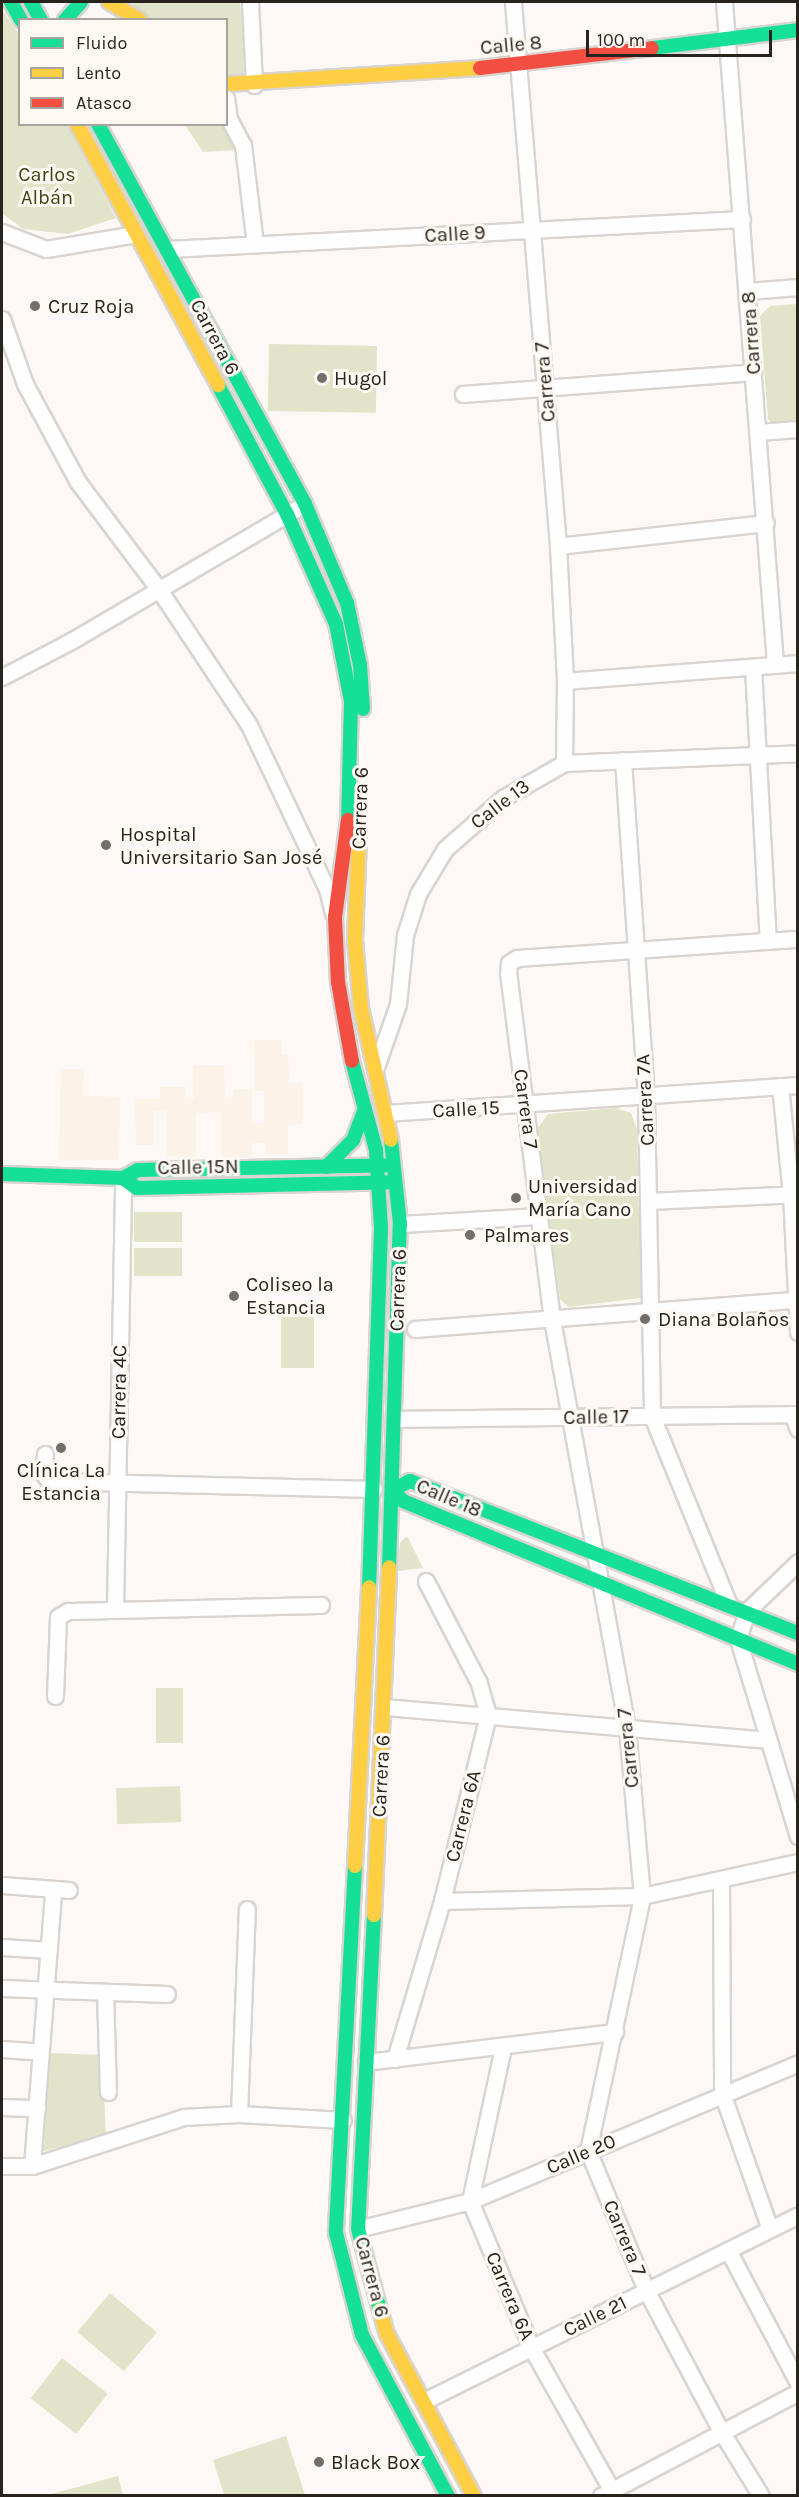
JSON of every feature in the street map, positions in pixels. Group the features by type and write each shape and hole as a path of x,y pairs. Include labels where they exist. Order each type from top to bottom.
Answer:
{"main road":[{"path":"11,2 20,18"},
{"path":"31,2 40,18"},
{"path":"67,18 81,2"},
{"path":"109,2 137,18"},
{"name":"Calle 8","path":"228,84 254,85 519,65 728,41 798,30"},
{"name":"Carrera 6","path":"78,126 287,514 336,624 351,701 348,838 335,917 338,982 364,1111 378,1166 379,1182 374,1490 336,2233 362,2335 448,2496"},
{"name":"Carrera 6","path":"99,126 305,504 347,603 360,664 364,706 356,940 361,1008 396,1166 400,1224 385,1707 358,2229 387,2334 426,2400 474,2496"},
{"path":"326,1167 353,1140 364,1111"},
{"path":"123,1178 138,1170 396,1166"},
{"name":"Calle 15N","path":"2,1174 123,1178 138,1188 398,1182"},
{"name":"Calle 18","path":"798,1633 747,1611 594,1555 410,1481 392,1490 403,1501 798,1664"},
{"path":"374,1490 392,1490"},
{"path":"391,1532 407,1517 428,1511"}],"street":[{"path":"250,2 254,85"},
{"name":"Carrera 7","path":"513,2 558,546 565,681 564,763"},
{"name":"Carrera 8","path":"723,2 748,291 775,664"},
{"path":"228,112 229,119 243,145 255,244"},
{"name":"Calle 9","path":"168,249 742,219"},
{"path":"2,232 46,249 136,234"},
{"path":"748,291 798,287"},
{"name":"Carrera 6","path":"2,319 25,384 78,482 158,588 249,725 327,888 335,917"},
{"path":"463,394 753,372"},
{"path":"758,432 798,429"},
{"path":"2,677 71,641 305,504"},
{"path":"558,546 766,523"},
{"path":"565,681 798,663"},
{"path":"753,667 768,941"},
{"name":"Calle 13","path":"374,1073 398,1004 405,935 418,894 445,849 503,798 564,763 798,753"},
{"name":"Carrera 7A","path":"623,760 651,1201 652,1416 729,1605"},
{"path":"636,951 798,939"},
{"name":"Carrera 7","path":"636,951 517,958 509,963 552,1320 594,1555 603,1583 627,1728 642,1896 588,2151 646,2290 721,2431 761,2496"},
{"name":"Calle 15","path":"386,1113 798,1085"},
{"path":"780,1086 794,1194 795,1300 798,1332"},
{"name":"Carrera 4C","path":"115,1607 123,1178"},
{"path":"651,1201 794,1194"},
{"path":"400,1224 540,1216"},
{"path":"415,1329 795,1300"},
{"name":"Calle 17","path":"394,1419 652,1416 796,1419"},
{"path":"45,1454 46,1480 374,1490"},
{"path":"798,1562 747,1611 738,1639 798,1836"},
{"name":"Carrera 6A","path":"395,2059 442,1901 488,1715 479,1683 426,1581"},
{"path":"55,1696 58,1617 68,1611 115,1607 321,1605"},
{"path":"385,1707 768,1740"},
{"path":"442,1901 642,1896 721,1881 798,1862"},
{"path":"721,1881 722,2093 770,2229"},
{"path":"2,1885 61,1890 49,1950 32,2166"},
{"path":"240,2114 247,1909"},
{"path":"2,1947 49,1950"},
{"path":"2,1988 166,1994"},
{"path":"105,1992 108,2092"},
{"path":"366,2062 615,2032"},
{"path":"470,2200 503,2047"},
{"path":"2,2049 41,2052"},
{"name":"Calle 20","path":"358,2229 470,2200 798,2063"},
{"path":"2,2107 37,2108"},
{"path":"2,2166 32,2166 184,2117 240,2114 343,2120"},
{"name":"Carrera 6A","path":"470,2200 531,2347 609,2494"},
{"name":"Calle 21","path":"426,2400 798,2215"},
{"path":"728,2250 798,2383"},
{"path":"609,2494 721,2431 798,2392"}],"shaded area":[{"path":"254,1040 281,1040 281,1054 288,1054 289,1083 302,1083 302,1124 288,1125 288,1154 265,1155 265,1143 252,1143 252,1157 221,1158 221,1112 196,1113 196,1156 167,1156 166,1110 154,1111 154,1145 136,1145 135,1099 160,1099 160,1087 185,1087 185,1099 194,1099 193,1065 224,1065 225,1099 233,1099 233,1089 252,1089 252,1123 264,1123 264,1091 255,1091"},
{"path":"61,1069 84,1069 83,1096 120,1097 119,1160 59,1160"}],"green space":[{"path":"130,2 240,2 248,79 228,77 228,18 148,18"},
{"name":"Carlos Albán","path":"2,9 18,33 18,126 68,126 116,218 68,234 23,229 2,213"},
{"path":"186,126 226,126 236,150 203,152"},
{"path":"797,304 797,423 774,425 768,419 760,316 770,306"},
{"name":"Hugol","path":"269,344 377,346 376,413 268,411"},
{"path":"616,1108 631,1113 637,1129 641,1298 568,1307 560,1299 537,1129 548,1114"},
{"path":"134,1212 182,1212 182,1242 134,1242"},
{"path":"134,1248 182,1248 182,1276 134,1276"},
{"path":"281,1317 314,1317 314,1368 281,1368"},
{"path":"407,1536 423,1568 397,1571 400,1543"},
{"path":"156,1688 183,1688 183,1743 156,1743"},
{"path":"180,1786 181,1822 117,1824 116,1788"},
{"path":"49,2053 102,2055 106,2135 44,2151"},
{"path":"110,2293 157,2332 124,2371 77,2332"},
{"path":"62,2358 108,2394 76,2434 31,2398"},
{"path":"286,2436 305,2495 224,2495 213,2460"},
{"path":"118,2476 123,2495 48,2495"}],"traffic: fast":[{"path":"11,2 20,18"},
{"path":"31,2 40,18"},
{"path":"67,18 81,2"},
{"path":"652,48 798,30"},
{"path":"99,126 305,504 347,603 360,665 363,709"},
{"path":"218,385 287,514 336,624 351,701 348,820"},
{"path":"352,1061 376,1150 381,1228 369,1587"},
{"path":"326,1167 353,1140 364,1111"},
{"path":"389,1567 400,1224 391,1140"},
{"path":"123,1178 138,1170 391,1165"},
{"path":"2,1174 123,1178 137,1188 392,1182"},
{"path":"392,1490 410,1481 798,1633"},
{"path":"392,1490 403,1501 798,1664"},
{"path":"355,1866 336,2233 362,2335 448,2496"},
{"path":"374,1915 358,2229 380,2310"}],"traffic: slow":[{"path":"109,2 137,18"},
{"path":"228,84 480,68"},
{"path":"78,126 218,385"},
{"path":"359,836 355,940 361,1008 391,1140"},
{"path":"374,1915 389,1567"},
{"path":"355,1866 369,1587"},
{"path":"380,2310 387,2334 474,2496"}],"traffic: jam":[{"path":"480,68 652,48"},
{"path":"348,820 335,917 338,982 352,1061"}],"place":[{"name":"Cruz Roja","path":"35,306"},
{"name":"Hugol","path":"322,378"},
{"name":"Hospital Universitario San José","path":"106,845"},
{"name":"Universidad María Cano","path":"516,1198"},
{"name":"Palmares","path":"470,1235"},
{"name":"Coliseo la Estancia","path":"234,1296"},
{"name":"Diana Bolaños","path":"645,1319"},
{"name":"Clínica La Estancia","path":"61,1448"},
{"name":"Black Box","path":"319,2462"}]}
